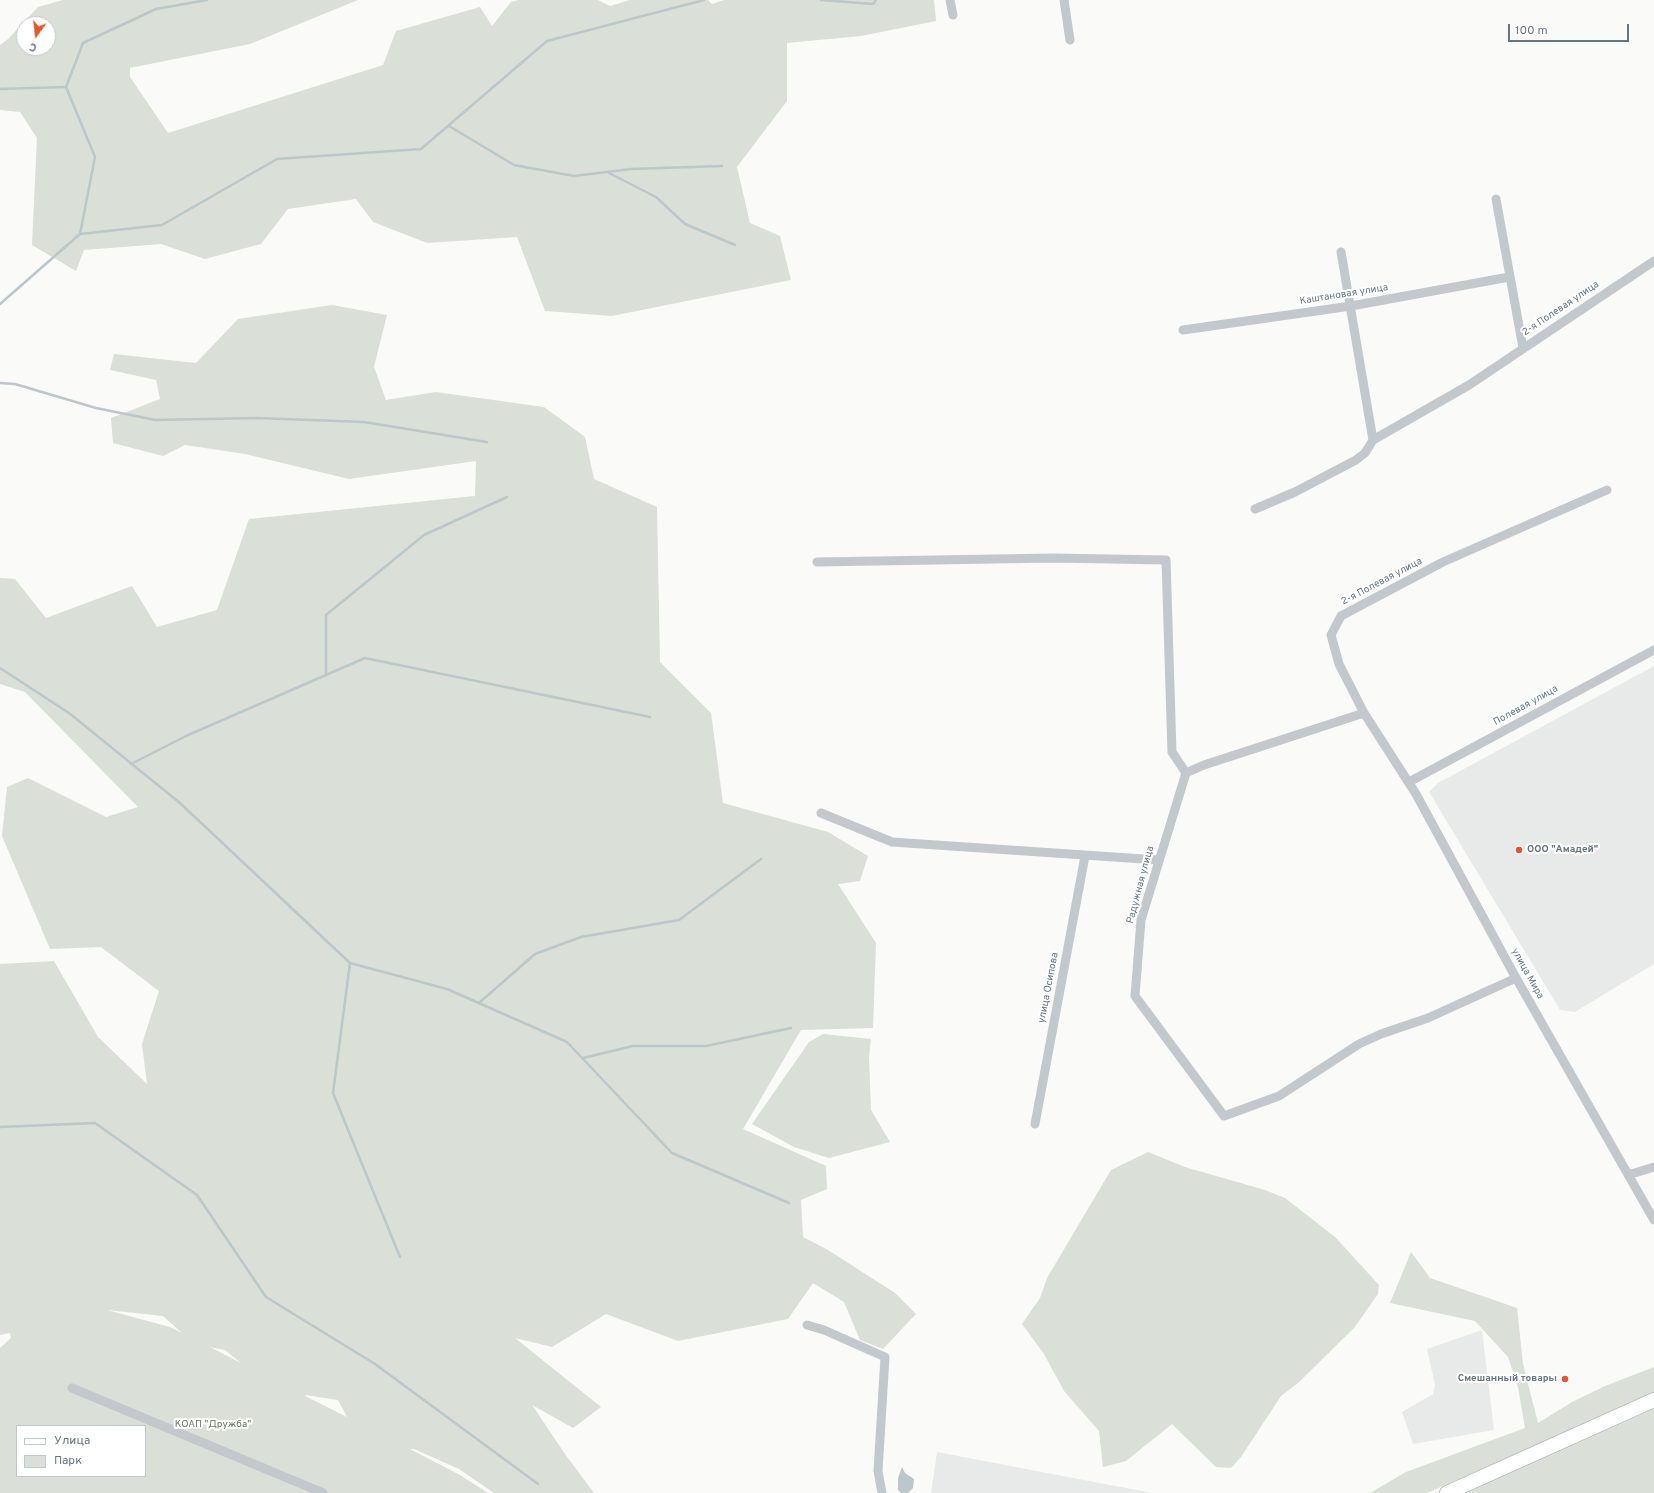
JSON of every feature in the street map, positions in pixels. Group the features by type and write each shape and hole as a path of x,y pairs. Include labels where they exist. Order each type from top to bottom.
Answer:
{"main road":[{"path":"1446,1493 1654,1400"}],"street":[{"path":"950,0 953,15"},
{"path":"1064,0 1070,40"},
{"path":"1496,199 1523,348"},
{"path":"1342,252 1373,440"},
{"name":"2-я Полевая улица","path":"1255,509 1295,492 1356,460 1365,453 1373,440 1469,385 1654,261"},
{"name":"Каштановая улица","path":"1182,330 1351,306 1509,277"},
{"name":"2-я Полевая улица","path":"1409,782 1364,713 1339,664 1331,635 1341,616 1443,562 1607,490"},
{"path":"817,562 1053,558 1166,560 1172,752 1186,773 1204,765 1364,713"},
{"name":"Полевая улица","path":"1409,782 1654,650"},
{"name":"Радужная улица","path":"1186,773 1140,920 1135,996 1224,1116 1279,1096 1359,1044 1381,1034 1428,1018 1516,978"},
{"name":"улица Мира","path":"1409,782 1516,978 1654,1220"},
{"path":"821,813 892,842 1158,860"},
{"name":"улица Осипова","path":"1035,1124 1085,856"},
{"path":"1628,1175 1654,1167"},
{"path":"807,1325 824,1330 885,1357 878,1471 882,1493"},
{"path":"72,1388 323,1493"}],"shaded area":[{"path":"1654,666 1654,964 1575,1012 1560,1010 1429,792 1438,783"},
{"path":"1482,1330 1494,1430 1413,1444 1402,1412 1433,1394 1435,1385 1427,1349"},
{"path":"937,1452 1152,1493 931,1493"},
{"path":"902,1467 905,1473 914,1479 913,1488 908,1493 901,1493 898,1490 898,1478"}],"green space":[{"path":"63,0 358,0 250,44 130,68 130,77 168,133 383,65 396,31 480,7 492,26 511,2 519,0 598,0 610,6 630,0 708,0 712,4 724,0 934,0 936,21 861,36 787,43 787,101 737,167 750,223 780,236 791,280 612,316 545,311 517,237 427,243 373,222 356,199 288,209 261,244 205,259 161,244 84,250 76,271 32,245 37,138 20,112 0,110 0,45 16,30 16,56 56,56 56,16 30,16 38,7"},
{"name":"КОАП \"Дружба\"","path":"332,305 387,315 374,367 386,400 436,392 544,407 585,437 594,479 657,507 660,662 711,713 723,803 828,832 868,856 860,881 838,884 876,943 873,1028 801,1030 743,1129 826,1166 827,1189 801,1200 803,1237 828,1250 895,1293 916,1314 883,1349 860,1340 844,1302 813,1283 788,1319 678,1341 606,1314 552,1347 515,1338 601,1407 573,1428 532,1405 565,1454 594,1493 494,1493 459,1469 414,1449 410,1449 460,1475 488,1493 0,1493 0,1348 11,1338 10,1333 0,1335 0,964 54,961 98,1037 147,1084 142,1044 159,991 101,947 50,949 2,836 7,787 28,778 106,817 138,807 25,692 0,684 0,578 15,579 46,618 132,586 157,627 217,610 249,519 475,496 476,461 349,479 245,454 185,445 163,456 113,443 111,418 160,399 156,380 110,370 114,354 196,363 238,319","holes":["107,1310 163,1316 182,1333 170,1327","210,1347 225,1350 241,1363","305,1396 338,1400 347,1417"]},
{"path":"823,1034 871,1039 869,1057 871,1110 890,1142 829,1158 794,1147 752,1124 809,1042"},
{"path":"1148,1152 1185,1167 1265,1190 1285,1198 1335,1237 1379,1285 1378,1294 1354,1328 1298,1383 1281,1396 1241,1457 1231,1468 1216,1467 1172,1424 1126,1461 1103,1467 1099,1431 1064,1391 1044,1354 1022,1324 1040,1298 1047,1278 1111,1170"},
{"path":"1411,1252 1430,1278 1517,1308 1523,1364 1538,1423 1572,1402 1605,1386 1654,1367 1654,1393 1427,1493 1370,1493 1406,1472 1525,1428 1518,1387 1508,1357 1475,1321 1390,1303"},
{"path":"1654,1409 1654,1493 1468,1493 1478,1488"}],"waterway":[{"path":"80,234 95,157 66,87 83,43 156,9 207,0"},
{"path":"0,304 80,234 162,225 277,159 421,149 547,41 704,0"},
{"path":"821,0 873,4 876,0"},
{"path":"0,89 65,87"},
{"path":"449,126 514,165 574,176 631,169 722,166"},
{"path":"607,172 656,197 685,224 735,245"},
{"path":"0,383 15,384 96,408 155,420 257,418 364,422 487,442"},
{"path":"326,674 326,615 424,535 507,497"},
{"path":"131,764 186,736 365,658 650,717"},
{"path":"0,668 69,713 180,803 350,963 447,989 567,1042 672,1153 789,1203"},
{"path":"479,1003 535,954 581,937 679,920 761,859"},
{"path":"350,963 333,1093 400,1257"},
{"path":"583,1058 633,1046 706,1046 791,1028"},
{"path":"0,1127 95,1123 197,1195 266,1297 375,1364 538,1484"}],"place":[{"name":"ООО \"Амадей\"","path":"1519,850"},
{"name":"Смешанный товары","path":"1565,1379"}]}
